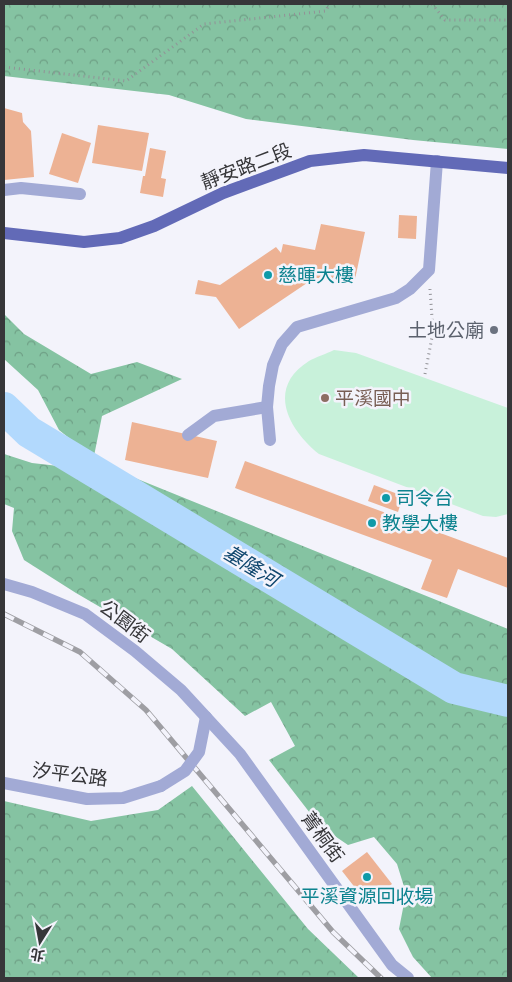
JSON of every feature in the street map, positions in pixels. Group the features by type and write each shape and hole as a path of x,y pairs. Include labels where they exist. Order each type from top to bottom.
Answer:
{"main road":[{"name":"靜安路二段","path":"4,233 84,242 120,238 154,226 223,193 310,161 364,154 508,168"}],"street":[{"path":"270,440 267,407 273,365 282,344 297,327 396,298 410,289 429,270 437,161"},
{"path":"4,190 21,188 80,194"},
{"path":"188,434 214,416 267,407"},
{"name":"公園街","path":"4,584 32,592 85,614 151,664 181,690 206,717"},
{"name":"汐平公路","path":"4,783 87,799 123,798 161,786 185,771 199,752 206,717"},
{"name":"菁桐街","path":"206,717 240,754 392,964 408,978"}],"path":[{"path":"4,67 126,81 204,24 326,11 329,4"},
{"path":"432,4 445,20 508,20"},
{"path":"425,374 433,332 429,270"}],"green space":[{"path":"4,4 508,4 508,149 413,140 246,119 169,95 4,76"},
{"path":"4,314 24,334 91,374 137,362 182,379 102,416 93,461 508,629 508,978 432,978 413,957 399,929 406,893 397,864 374,837 348,845 320,826 269,760 295,746 271,702 245,716 172,649 24,560 12,531 14,508 4,504 4,454 32,463 67,467 74,442 59,430 38,390 4,359"},
{"path":"334,350 356,353 508,408 508,514 496,517 483,516 319,454 308,444 298,433 286,408 285,396 288,383 296,372 309,361"},
{"path":"192,786 308,929 359,978 4,978 4,801 91,821 158,810"}],"building":[{"path":"4,108 22,113 23,122 31,131 34,177 4,180"},
{"path":"98,125 149,133 142,171 92,163"},
{"path":"62,133 91,143 78,183 49,174"},
{"path":"150,148 166,151 161,178 166,179 163,197 140,193"},
{"path":"399,215 417,216 416,239 398,238"},
{"name":"慈暉大樓","path":"321,224 365,232 354,284 311,277 313,269 301,274 307,283 239,329 216,297 195,294 198,280 220,285 276,247 281,253 283,244 315,250"},
{"path":"132,422 217,441 208,478 125,460"},
{"name":"教學大樓","path":"245,461 508,558 508,588 458,569 447,598 421,589 432,560 235,488"},
{"name":"司令台","path":"374,485 403,496 398,512 368,501"},
{"name":"平溪資源回收場","path":"367,852 392,884 367,903 342,871"}],"waterway":[{"name":"基隆河","path":"4,408 29,432 454,688 508,701"}],"railway":[{"path":"4,614 80,652 146,710 333,932 381,978"}],"place":[{"name":"慈暉大樓","path":"268,275"},
{"name":"土地公廟","path":"494,330"},
{"name":"平溪國中","path":"325,398"},
{"name":"司令台","path":"386,498"},
{"name":"教學大樓","path":"372,523"},
{"name":"平溪資源回收場","path":"367,877"}]}
